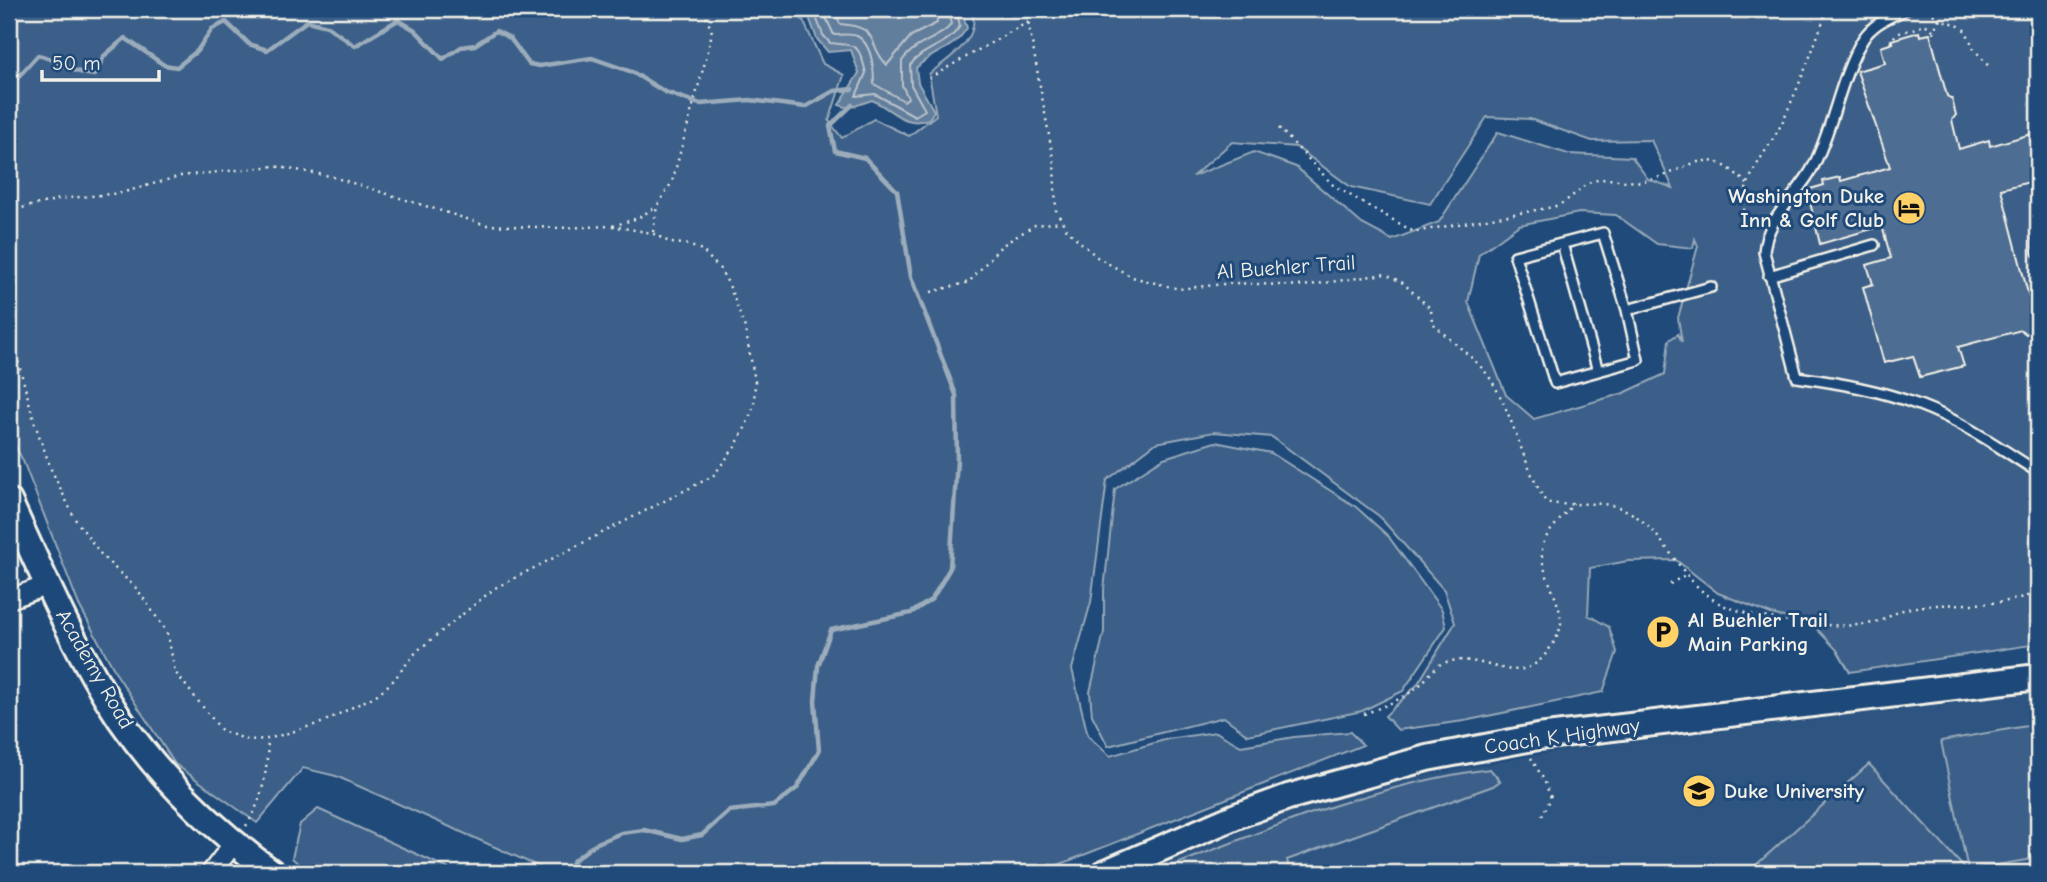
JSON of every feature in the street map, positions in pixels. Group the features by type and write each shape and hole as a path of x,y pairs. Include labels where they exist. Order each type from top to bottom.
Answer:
{"main road":[{"name":"Academy Road","path":"9,501 48,586 122,721 159,768 233,844 272,873"},
{"name":"Coach K Highway","path":"1104,873 1236,816 1288,797 1417,760 1521,740 2038,677"}],"street":[{"path":"9,599 48,586"},
{"path":"211,873 233,844"}],"lane":[{"path":"1906,9 1880,22 1862,41 1815,164 1769,228 1764,251 1797,377 1852,384 1922,406 1976,433 2038,472"},
{"path":"1603,233 1627,310 1638,360 1555,383 1515,256 1603,233"},
{"path":"2038,236 2038,252"},
{"path":"1562,244 1598,371"},
{"path":"1769,276 1874,245"},
{"path":"1627,310 1711,287"}],"path":[{"path":"612,226 638,218 657,205 672,182 712,32 703,9"},
{"name":"Al Buehler Trail","path":"1026,9 1054,163 1056,210 1075,238 1097,257 1132,277 1158,286 1179,289 1234,283 1303,286 1385,274 1403,283 1431,309 1432,322 1478,364 1493,383 1536,486 1546,502 1559,505 1573,503 1616,506 1634,516 1658,538 1700,591 1722,604 1777,619 1817,624 1876,622 1906,609 2003,602 2038,593"},
{"path":"1769,228 1747,217 1743,201 1747,184 1785,118 1827,9"},
{"path":"1928,9 1934,17 1966,31 1974,49 1991,69"},
{"path":"1890,43 1896,34 1926,25 1934,17"},
{"path":"1926,25 1934,32 1941,20"},
{"path":"929,78 990,46 1028,22"},
{"path":"1279,128 1334,186 1414,232 1553,207 1570,201 1589,182 1608,179 1643,181 1697,161 1722,163 1747,184"},
{"path":"9,211 60,199 104,197 181,176 274,166 330,176 486,225 559,228 612,226 652,233 671,243 702,250 720,269 745,328 755,381 754,406 735,447 713,476 495,588 417,651 392,682 375,696 321,723 257,741 222,731 175,672 169,636 137,589 103,557 75,519 43,447 9,328"},
{"path":"652,233 657,205"},
{"path":"931,292 969,282 1002,246 1035,225 1063,222"},
{"path":"1364,714 1417,688 1440,664 1460,659 1484,662 1509,672 1528,669 1547,653 1561,626 1554,589 1541,558 1544,541 1573,503"},
{"path":"1670,584 1685,575"},
{"path":"233,844 259,803 267,775 268,739"},
{"path":"1521,740 1544,780 1550,798 1541,818"}],"shaded area":[{"path":"9,9 784,9 803,20 823,64 844,75 829,121 842,138 874,119 909,136 936,115 929,74 968,39 973,20 971,9 2038,9 2038,644 1850,672 1837,650 1812,624 1771,614 1718,593 1676,560 1628,561 1590,568 1588,615 1609,627 1617,652 1603,692 1464,721 1398,730 1385,716 1417,685 1455,623 1444,590 1379,516 1272,437 1214,432 1156,443 1107,480 1091,602 1072,669 1088,736 1110,756 1168,739 1216,732 1241,746 1294,737 1350,732 1363,745 1038,873 553,873 336,776 303,768 257,823 175,764 117,675 79,605 23,461 9,433","holes":["1487,117 1530,119 1592,141 1651,140 1673,188 1648,179 1632,157 1568,154 1498,132 1439,222 1392,240 1362,224 1296,167 1254,152 1193,176 1232,142 1296,147 1351,187 1430,204","1579,213 1616,215 1657,244 1693,248 1695,239 1698,246 1678,318 1682,342 1678,334 1669,340 1665,374 1624,393 1534,419 1506,395 1468,302 1479,254 1519,225"]},
{"path":"1215,442 1271,453 1356,507 1388,536 1442,610 1446,627 1403,691 1362,711 1248,735 1224,717 1108,746 1092,715 1090,692 1104,632 1104,590 1115,489 1164,458"},
{"name":"Duke University","path":"2038,692 2038,873 1138,873 1309,804 1410,778 1558,751"},
{"path":"2038,724 2038,858 1968,870 1941,741"},
{"path":"1869,764 1969,873 1747,873"},
{"path":"1490,769 1500,781 1493,786 1287,860 1290,873 1154,873 1361,797 1446,776"},
{"path":"318,809 458,873 308,873 292,858 300,824"}],"water":[{"path":"806,9 961,9 967,28 961,36 916,68 918,83 934,111 929,119 906,120 872,100 849,108 839,105 859,73 851,50 828,52 817,39"}],"building":[{"name":"Washington Duke Inn & Golf Club","path":"1919,32 1920,36 1930,34 1947,96 1952,99 1956,115 1952,120 1959,149 1989,140 1990,146 2038,132 2038,180 2001,189 2031,305 2038,309 2038,329 2026,334 2021,330 1958,347 1964,366 1920,377 1913,356 1884,363 1863,287 1873,284 1867,265 1891,258 1882,226 1820,244 1807,190 1824,185 1823,181 1840,177 1841,181 1890,167 1857,71 1885,63 1881,47 1893,43 1891,40"}],"waterway":[{"path":"9,87 38,55 78,72 95,75 104,56 125,38 164,65 177,67 197,51 212,29 226,22 249,44 267,50 307,21 327,26 355,46 398,20 415,30 443,59 461,47 475,45 496,31 510,38 529,64 539,66 592,58 632,72 665,92 700,104 750,100 805,107 834,91 852,89"},
{"path":"564,873 574,860 595,844 621,833 644,830 682,839 702,835 729,811 774,806 797,788 819,751 815,701 818,666 831,630 911,613 932,599 950,568 957,460 956,395 911,277 897,191 865,158 835,151 830,126 852,105"}],"place":[{"name":"Washington Duke Inn & Golf Club","path":"1909,208"},
{"name":"Al Buehler Trail Main Parking","path":"1663,632"},
{"name":"Duke University","path":"1699,791"}]}
